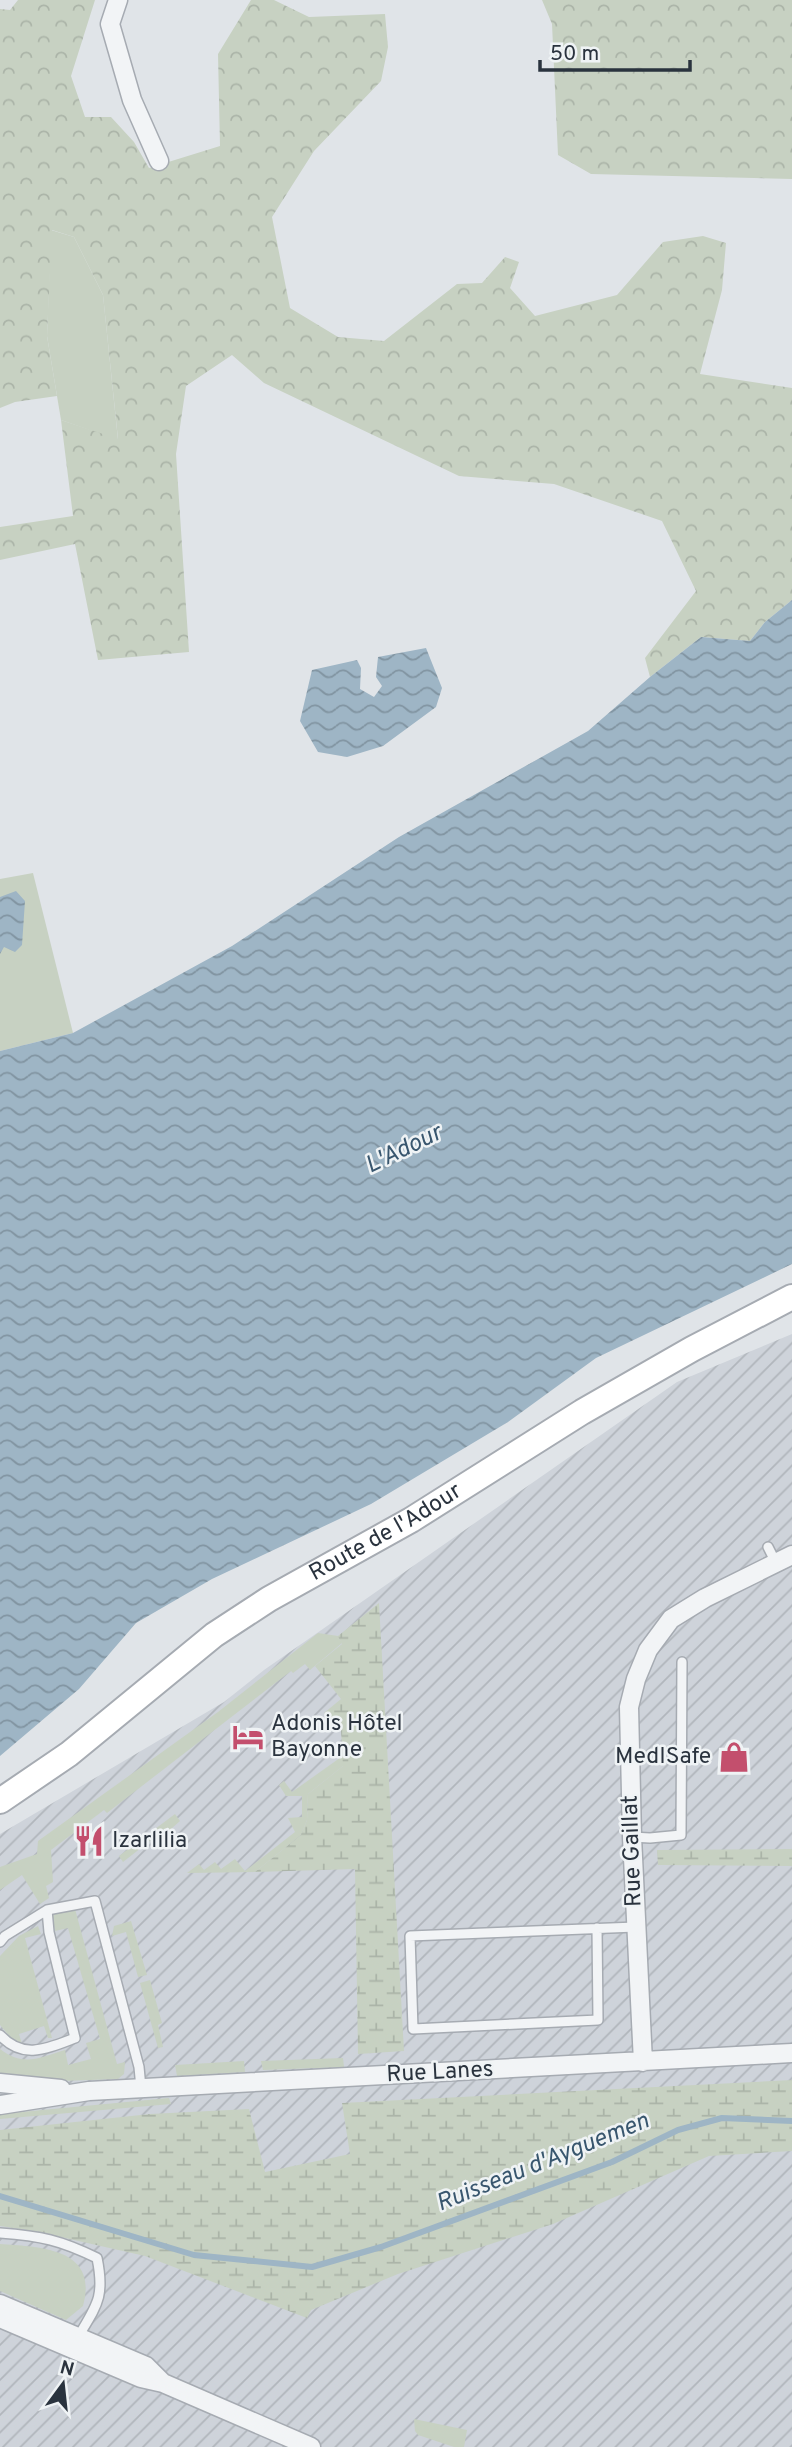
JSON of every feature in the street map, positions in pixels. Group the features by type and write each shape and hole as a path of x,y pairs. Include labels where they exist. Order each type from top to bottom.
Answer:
{"main road":[{"name":"Route de l'Adour","path":"0,1801 69,1754 214,1635 269,1599 411,1520 582,1412 681,1355 792,1297"}],"street":[{"path":"118,0 110,24 132,100 159,161"},
{"name":"Rue Gaillat","path":"643,2062 632,1837 629,1707 639,1667 671,1619 779,1555"},
{"name":"Rue Lanes","path":"0,2105 89,2091 792,2053"},
{"name":"Rue Lanes","path":"0,2083 89,2091"},
{"path":"0,2304 141,2378 163,2383 311,2447"},
{"path":"0,2318 75,2342"}],"lane":[{"path":"632,1837 681,1835 682,1662"},
{"path":"0,1942 5,1936 47,1910 95,1901 139,2067 141,2088"},
{"path":"0,2035 11,2047 24,2051 54,2046 75,2038 49,1932 47,1910"},
{"path":"597,1928 598,2020 413,2029 410,1936 597,1928 636,1927"},
{"path":"0,2233 31,2235 63,2242 97,2258 102,2282 96,2306 75,2342"}],"shaded area":[{"path":"792,1334 792,2447 0,2447 0,1834 224,1702 264,1670 677,1382"}],"green space":[{"path":"18,0 95,0 71,76 85,117 111,117 134,142 149,168 220,146 218,54 251,0 274,0 309,17 385,14 388,47 381,81 314,151 272,217 290,308 338,337 384,341 457,284 482,283 505,257 519,262 510,288 535,316 617,295 663,242 703,236 726,243 722,290 700,374 792,388 792,600 765,622 750,641 701,637 650,677 645,658 696,591 662,521 554,484 459,476 264,383 232,355 186,386 176,454 189,652 98,660 75,544 0,560 0,527 73,516 61,420 118,439 103,295 74,237 52,230 47,336 57,396 15,402 0,408 0,9 10,10"},
{"path":"542,0 792,0 792,179 591,174 558,155 552,24"},
{"path":"51,230 74,237 103,295 118,440 61,420 47,336"},
{"path":"33,873 73,1033 0,1051 0,879"},
{"path":"379,1603 404,2051 358,2054 355,1869 255,1872 301,1835 307,1820 308,1794 343,1766 341,1730 334,1720 331,1722 324,1713 341,1699 315,1666 342,1644 338,1636"},
{"path":"318,1633 338,1636 342,1643 310,1670 305,1664 293,1673 291,1671 107,1813 104,1810 51,1850 53,1882 46,1886 49,1898 40,1904 22,1875 0,1890 0,1867 37,1854 38,1841 218,1712"},
{"path":"344,1755 343,1766 308,1794 307,1820 301,1835 255,1872 187,1873 199,1864 204,1870 215,1862 221,1869 235,1859 245,1871 295,1832 288,1818 302,1817 302,1796 286,1796 279,1785 284,1781 292,1792"},
{"path":"175,1814 180,1821 171,1829 178,1839 170,1845 160,1833 123,1862 119,1856"},
{"path":"792,1849 792,1866 658,1865 657,1850"},
{"path":"75,1909 117,2064 125,2062 124,2074 118,2079 61,2081 0,2076 0,2049 16,2058 24,2059 39,2058 65,2050 68,2065 91,2059 86,2043 100,2039 68,1928 55,1931 52,1915"},
{"path":"131,1921 147,1975 138,1977 126,1932 112,1936 114,1926"},
{"path":"38,1926 41,1934 25,1938 52,2038 48,2038 44,2026 19,2034 22,2044 10,2037 0,2025 0,1956 19,1936"},
{"path":"150,1980 162,2023 158,2025 163,2047 158,2048 140,1983"},
{"path":"343,2058 344,2067 263,2070 261,2061"},
{"path":"244,2061 245,2072 177,2076 175,2065"},
{"path":"792,2080 792,2151 709,2156 553,2224 398,2274 311,2310 307,2318 145,2256 0,2226 0,2130 150,2114 249,2109 265,2172 350,2154 342,2103"},
{"path":"169,2098 171,2104 0,2119 0,2114"},
{"path":"0,2244 48,2250 63,2254 75,2262 83,2272 86,2287 83,2306 66,2320 0,2291"},
{"path":"414,2419 467,2430 464,2447 454,2447 418,2435"}],"water":[{"name":"L'Adour","path":"792,600 792,1264 596,1358 508,1422 371,1504 212,1579 136,1623 79,1689 0,1756 0,1051 73,1033 232,946 399,837 588,731 701,637 750,641 765,622"},
{"path":"426,648 442,688 436,707 383,746 347,757 318,752 300,721 312,670 357,660 361,668 360,689 374,697 382,686 376,677 378,657"},
{"path":"16,891 25,901 22,945 15,952 4,947 0,954 0,897"}],"waterway":[{"name":"Ruisseau d'Ayguemen","path":"0,2196 194,2255 312,2267 381,2247 612,2162 678,2130 722,2118 792,2121"}],"place":[{"name":"Adonis Hôtel Bayonne","path":"248,1737"},
{"name":"MedISafe","path":"734,1757"},
{"name":"Izarlilia","path":"89,1841"}]}
